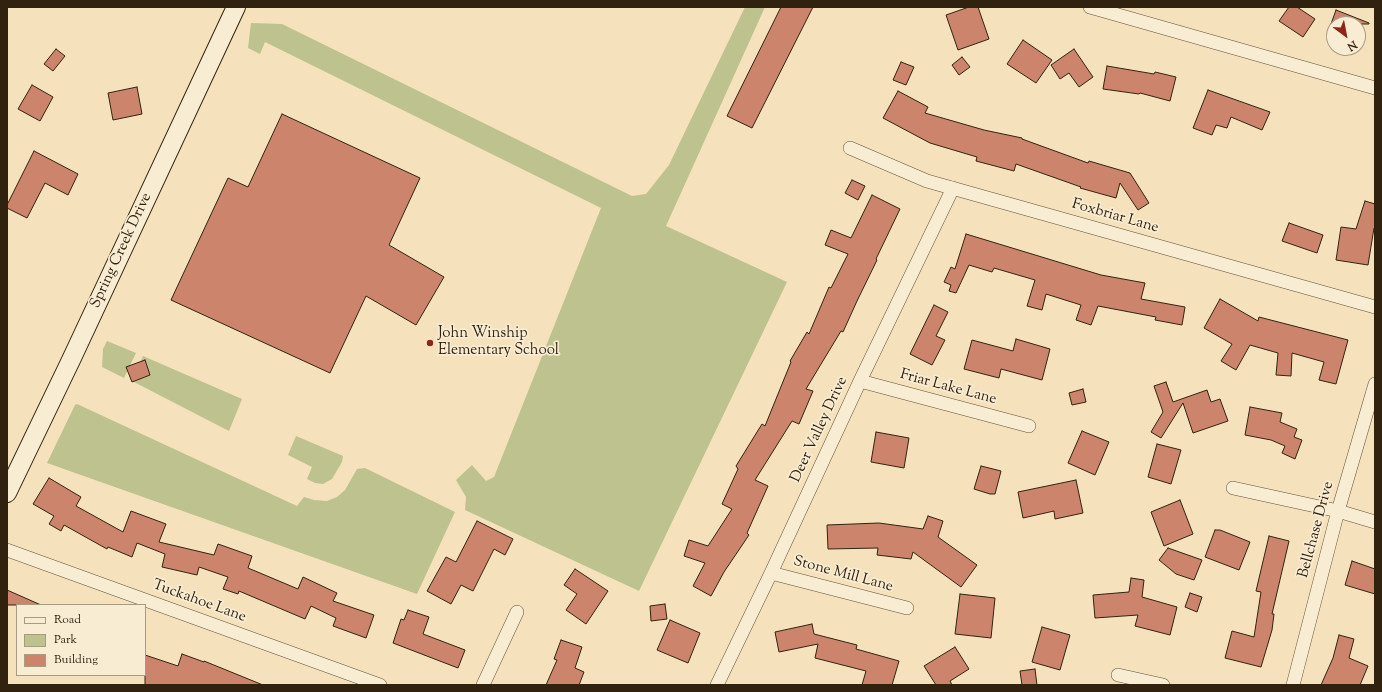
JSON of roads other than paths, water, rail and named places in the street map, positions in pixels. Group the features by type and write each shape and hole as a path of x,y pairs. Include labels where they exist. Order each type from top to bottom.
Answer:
{"street":[{"name":"Spring Creek Drive","path":"7,493 71,360 236,7"},
{"path":"1090,7 1375,88"},
{"name":"Foxbriar Lane","path":"850,148 927,181 1375,307"},
{"name":"Deer Valley Drive","path":"717,685 860,381 953,188"},
{"name":"Friar Lake Lane","path":"860,381 1029,426"},
{"name":"Bellchase Drive","path":"1293,685 1338,511 1375,384"},
{"path":"1233,488 1338,511 1375,522"},
{"name":"Tuckahoe Lane","path":"7,550 380,685"},
{"name":"Stone Mill Lane","path":"771,573 907,608"},
{"path":"483,685 517,612"},
{"path":"1118,674 1163,685"}],"place":[{"name":"John Winship Elementary School","path":"430,343"}]}
